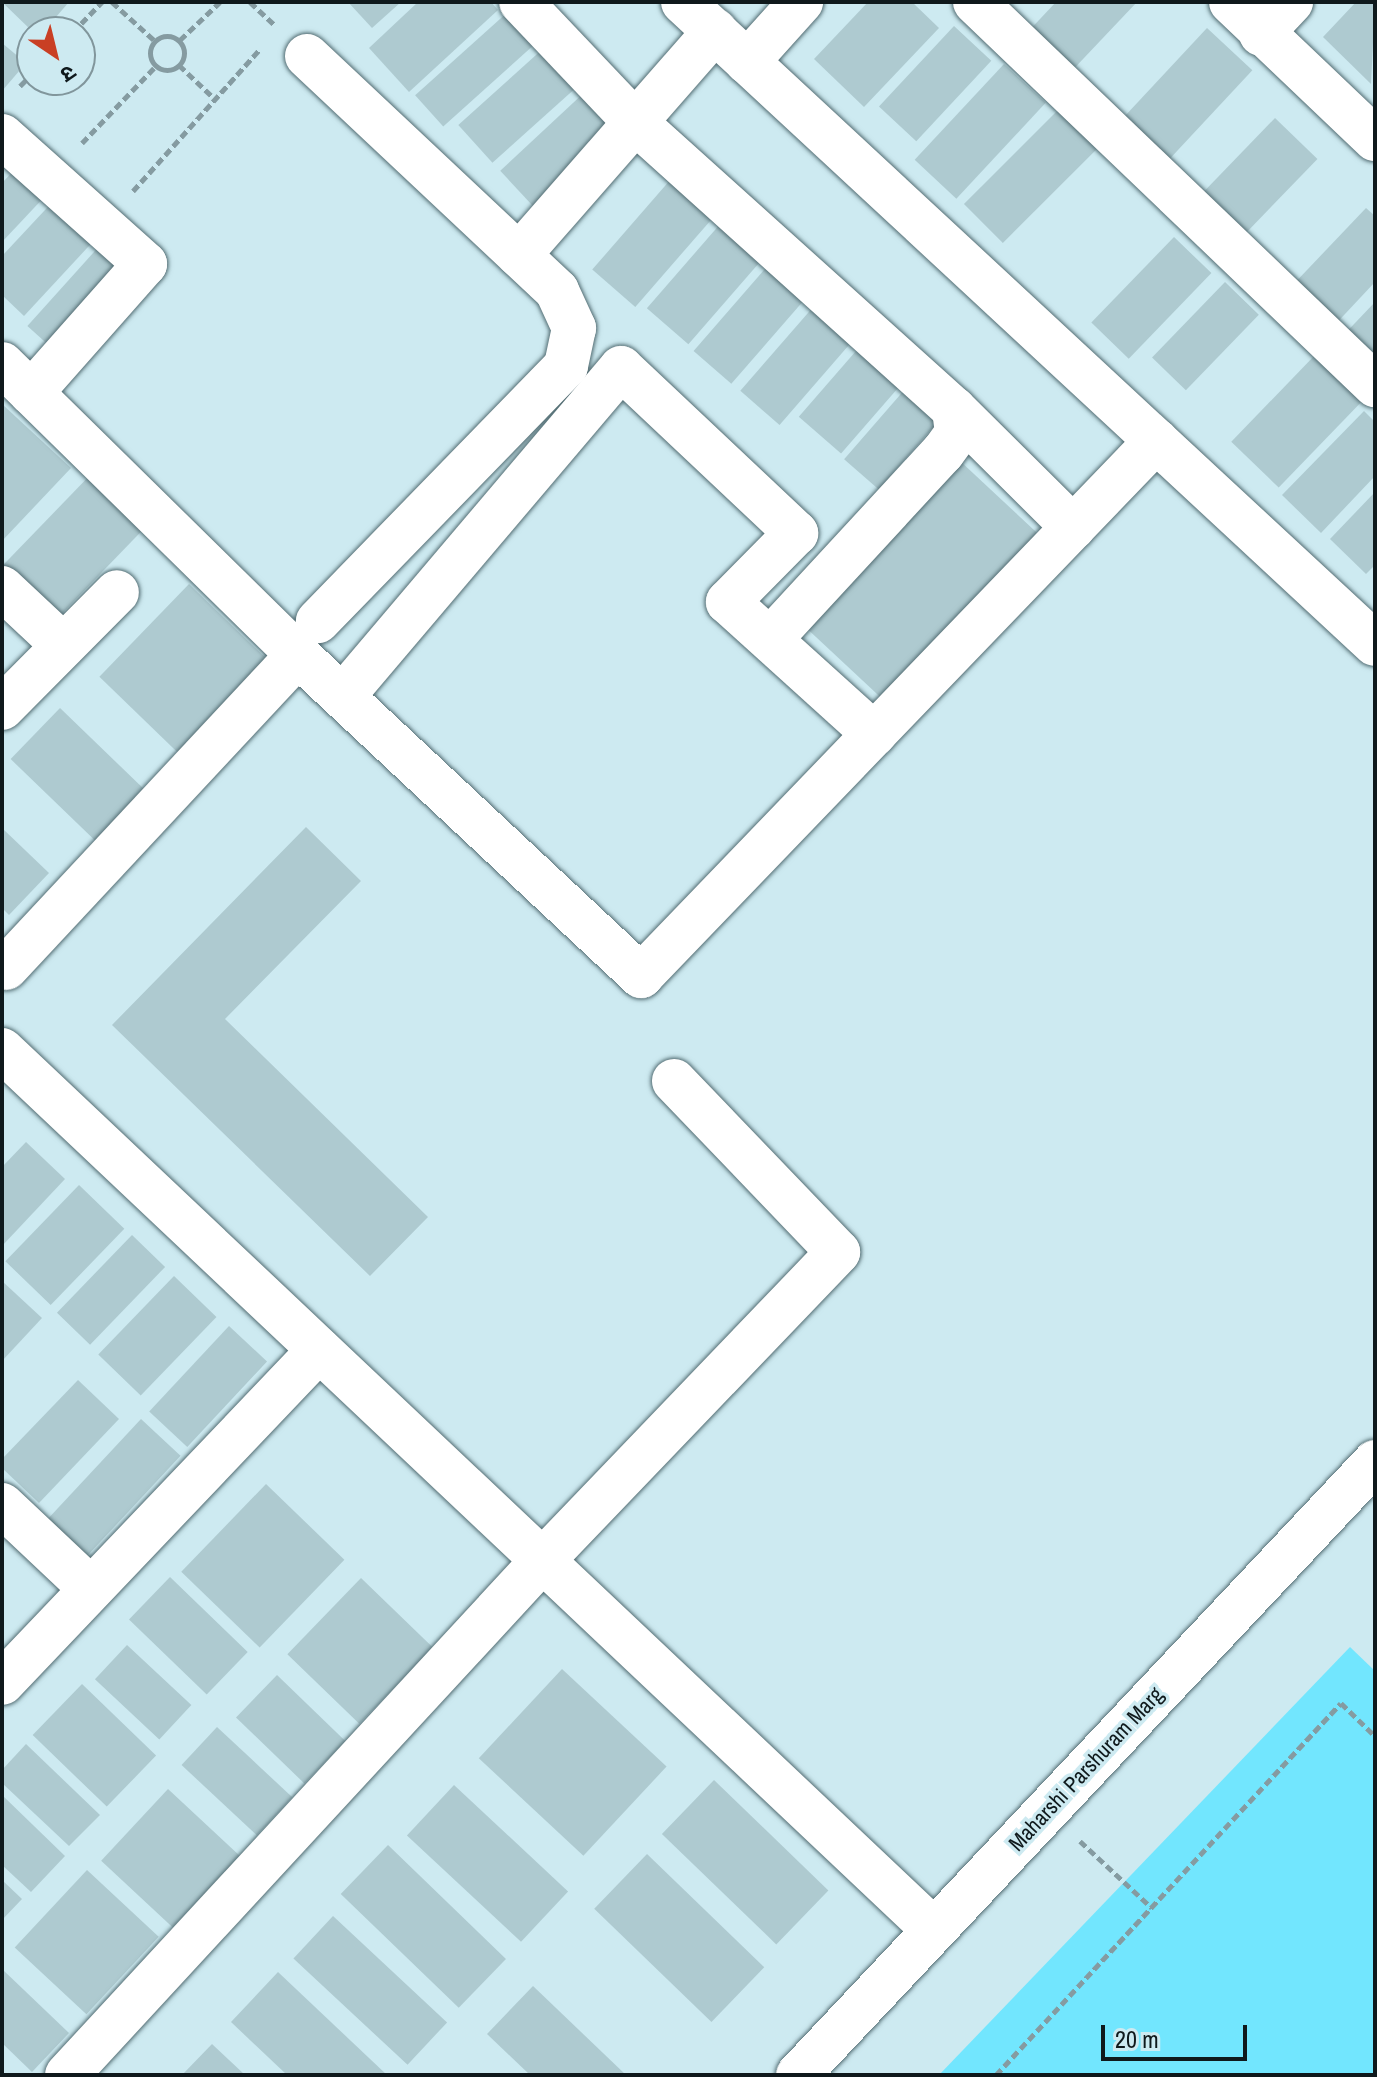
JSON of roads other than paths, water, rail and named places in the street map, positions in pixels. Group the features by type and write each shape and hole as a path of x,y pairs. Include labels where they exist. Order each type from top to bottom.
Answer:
{"street":[{"path":"521,2 635,122 954,409 1073,527"},
{"path":"683,2 1375,644"},
{"path":"747,62 801,2"},
{"path":"975,2 1375,385"},
{"path":"1231,2 1261,34 1375,139"},
{"path":"1261,34 1291,2"},
{"path":"519,255 715,31"},
{"path":"6,968 308,638 566,366 574,328 557,291 293,42"},
{"path":"2,136 145,264 16,378 308,638 343,696 641,976 1156,441"},
{"path":"343,696 621,368 796,533 728,602 772,637 874,734"},
{"path":"772,637 943,452 957,433 954,409"},
{"path":"2,588 63,645"},
{"path":"2,708 117,592"},
{"path":"2,1050 934,1930"},
{"path":"67,2075 542,1561 838,1252 674,1081"},
{"path":"2,1683 319,1350"},
{"name":"Maharshi Parshuram Marg","path":"798,2075 1375,1462"},
{"path":"2,1505 91,1589"}]}
